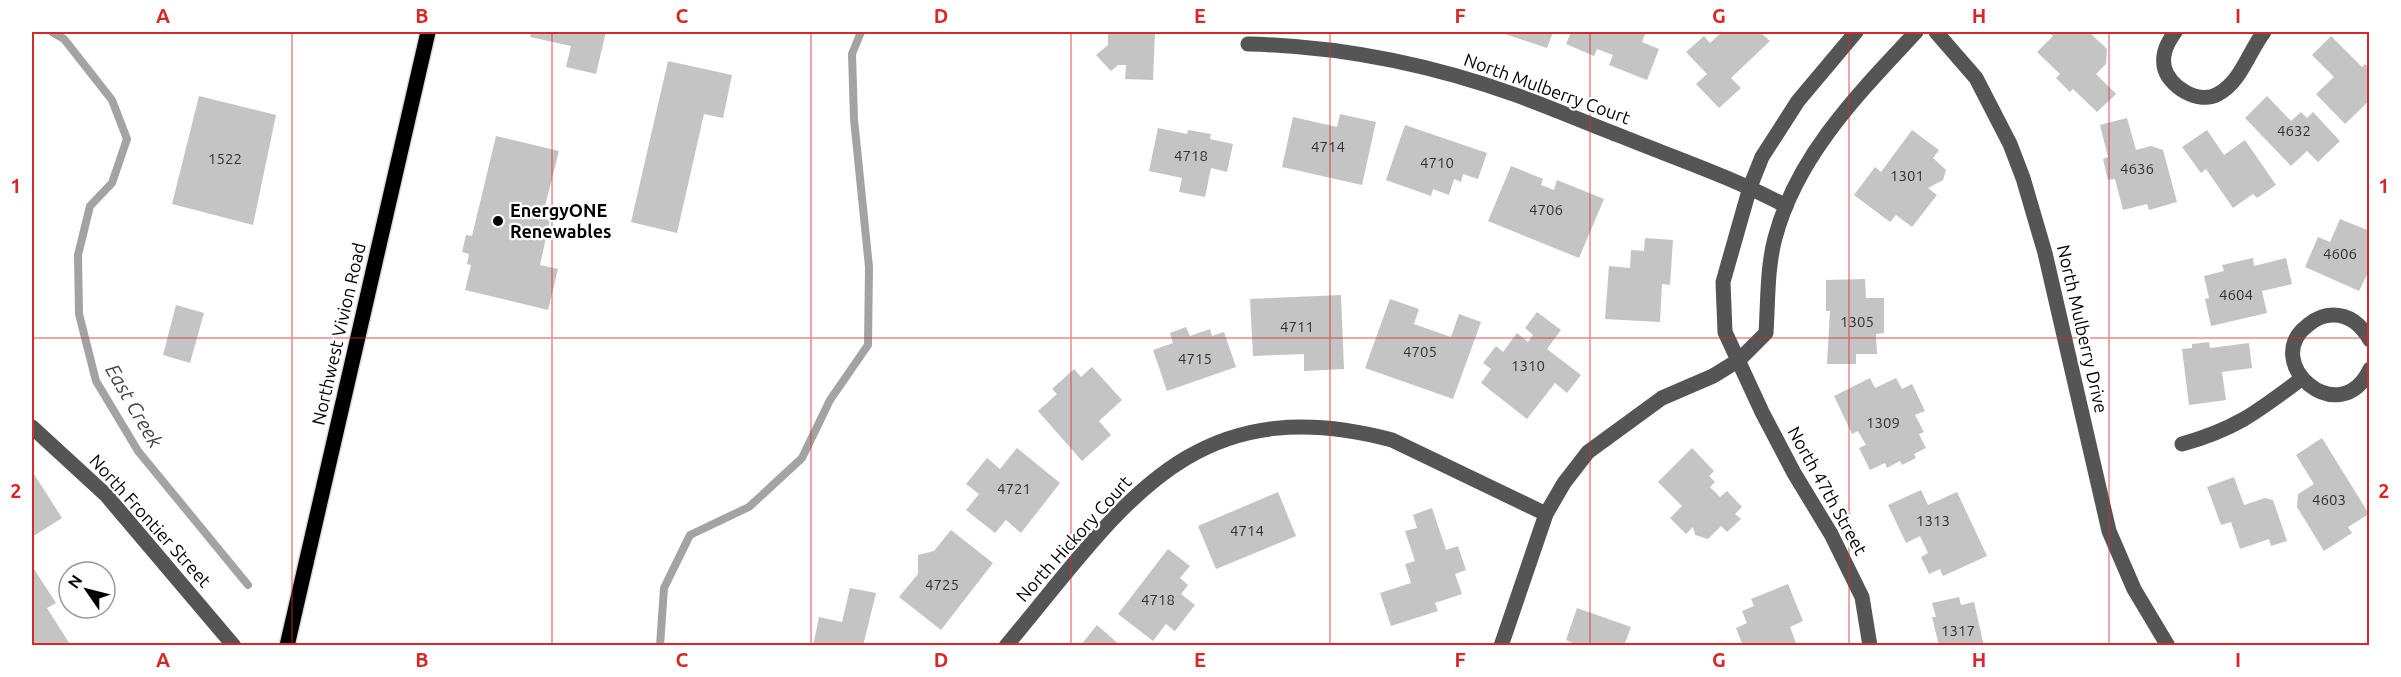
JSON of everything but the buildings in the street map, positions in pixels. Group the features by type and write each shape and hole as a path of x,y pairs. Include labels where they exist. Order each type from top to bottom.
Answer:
{"main road":[{"name":"Northwest Vivion Road","path":"287,645 428,32"}],"street":[{"name":"North 47th Street","path":"1856,32 1820,72 1776,132 1750,187 1723,282 1725,332 1762,412 1794,473 1831,534 1862,597 1870,645"},
{"path":"1501,645 1546,514 1564,483 1588,452 1662,398 1713,376 1739,360 1766,333 1775,238 1786,206 1803,169 1827,133 1916,32"},
{"name":"North Mulberry Drive","path":"1936,32 1977,78 2006,135 2024,178 2045,253 2109,531 2134,589 2168,645"},
{"path":"2175,32 2166,46 2164,66 2172,82 2201,98 2217,95 2232,84 2264,32"},
{"name":"North Mulberry Court","path":"1248,44 1301,45 1360,53 1464,78 1516,95 1750,187 1786,206"},
{"path":"2370,340 2364,329 2350,318 2333,315 2316,319 2302,329 2294,345 2294,362 2301,379 2314,390 2332,395 2350,391 2365,380 2370,369"},
{"path":"2182,444 2218,434 2250,418 2301,379"},
{"name":"North Hickory Court","path":"1006,645 1124,506 1164,471 1194,452 1249,432 1307,426 1370,434 1392,440 1546,514"},
{"name":"North Frontier Street","path":"32,427 106,495 234,645"}],"waterway":[{"name":"East Creek","path":"52,32 64,39 112,100 127,139 112,183 90,206 78,255 79,314 96,381 138,451 248,585"},
{"path":"660,646 664,588 690,535 749,507 802,458 830,400 868,345 869,267 854,119 852,54 861,32"}],"place":[{"name":"EnergyONE Renewables","path":"498,221"}]}
